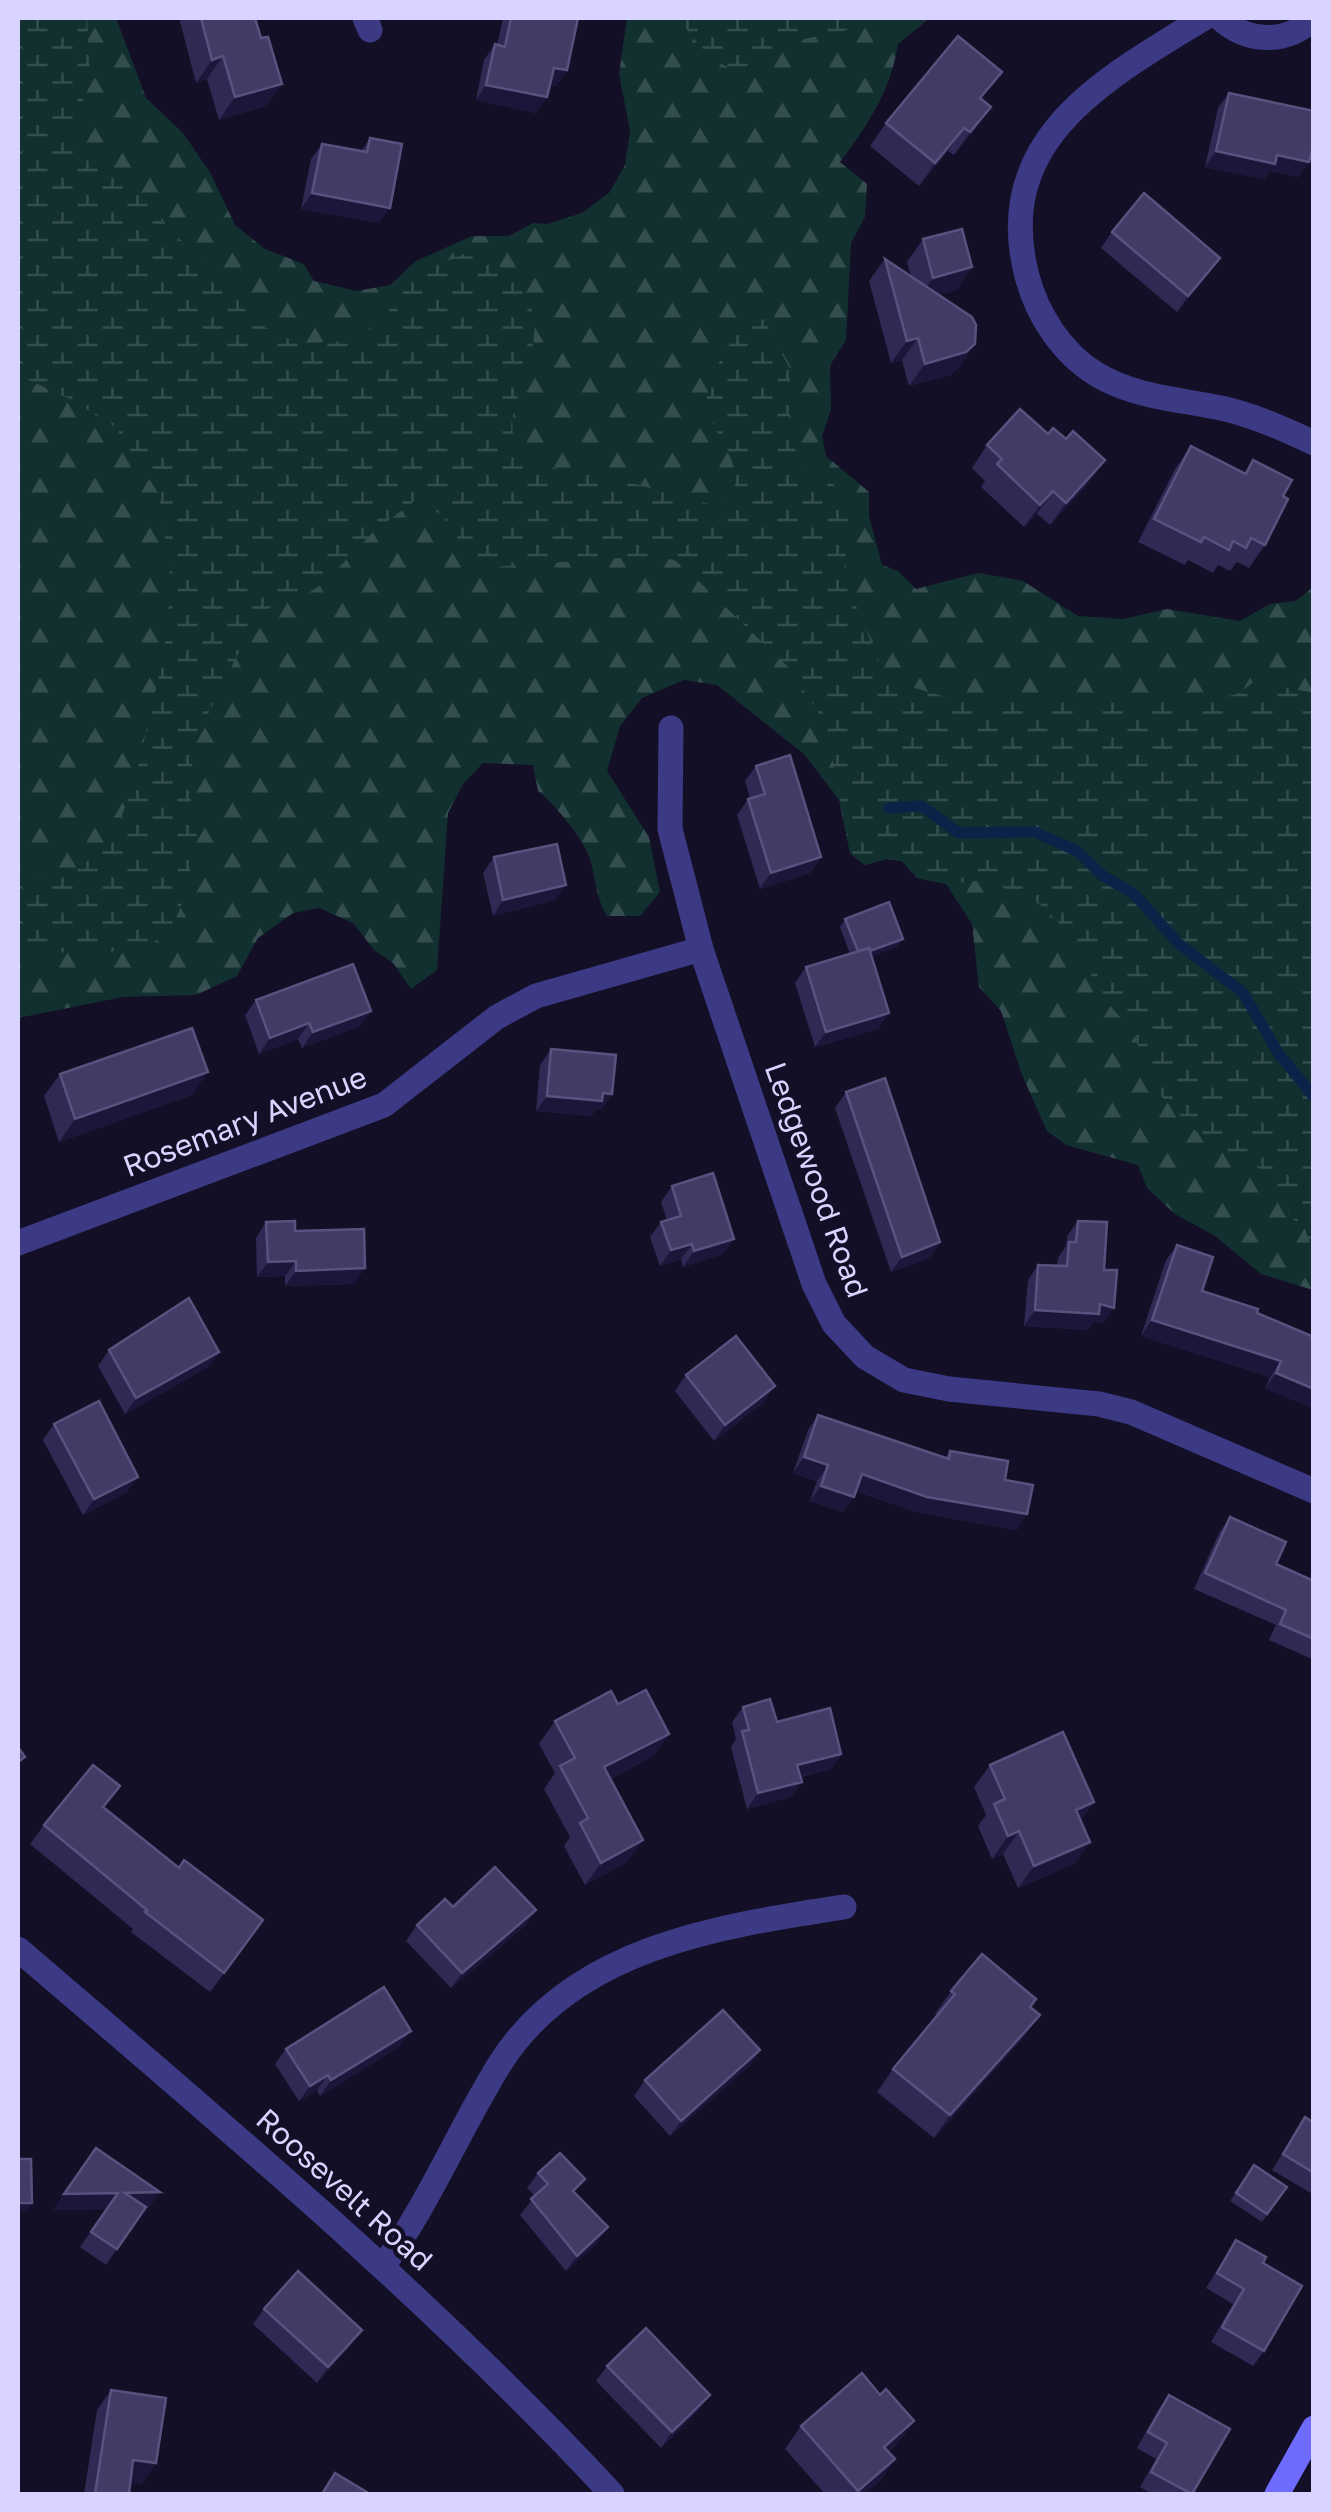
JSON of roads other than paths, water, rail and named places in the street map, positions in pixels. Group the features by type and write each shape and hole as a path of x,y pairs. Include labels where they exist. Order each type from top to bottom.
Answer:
{"main road":[{"path":"1278,2494 1314,2428"}],"street":[{"path":"1204,18 1084,98 1059,122 1030,170 1021,200 1023,262 1040,310 1054,335 1094,373 1140,392 1250,416 1314,443"},
{"path":"1220,18 1232,29 1270,38 1295,32 1314,18"},
{"name":"Ledgewood Road","path":"671,728 670,829 702,950 814,1284 848,1342 884,1370 926,1386 1099,1404 1131,1412 1314,1491"},
{"name":"Rosemary Avenue","path":"18,1243 384,1105 497,1017 536,996 702,950"},
{"path":"383,2266 415,2220 504,2058 548,2009 594,1977 672,1941 739,1923 844,1907"},
{"name":"Roosevelt Road","path":"18,1949 383,2266 529,2406 612,2494"}],"waterway":[{"path":"889,808 921,806 959,833 1035,832 1077,851 1102,875 1135,895 1178,943 1243,993 1279,1054 1314,1097"}]}
